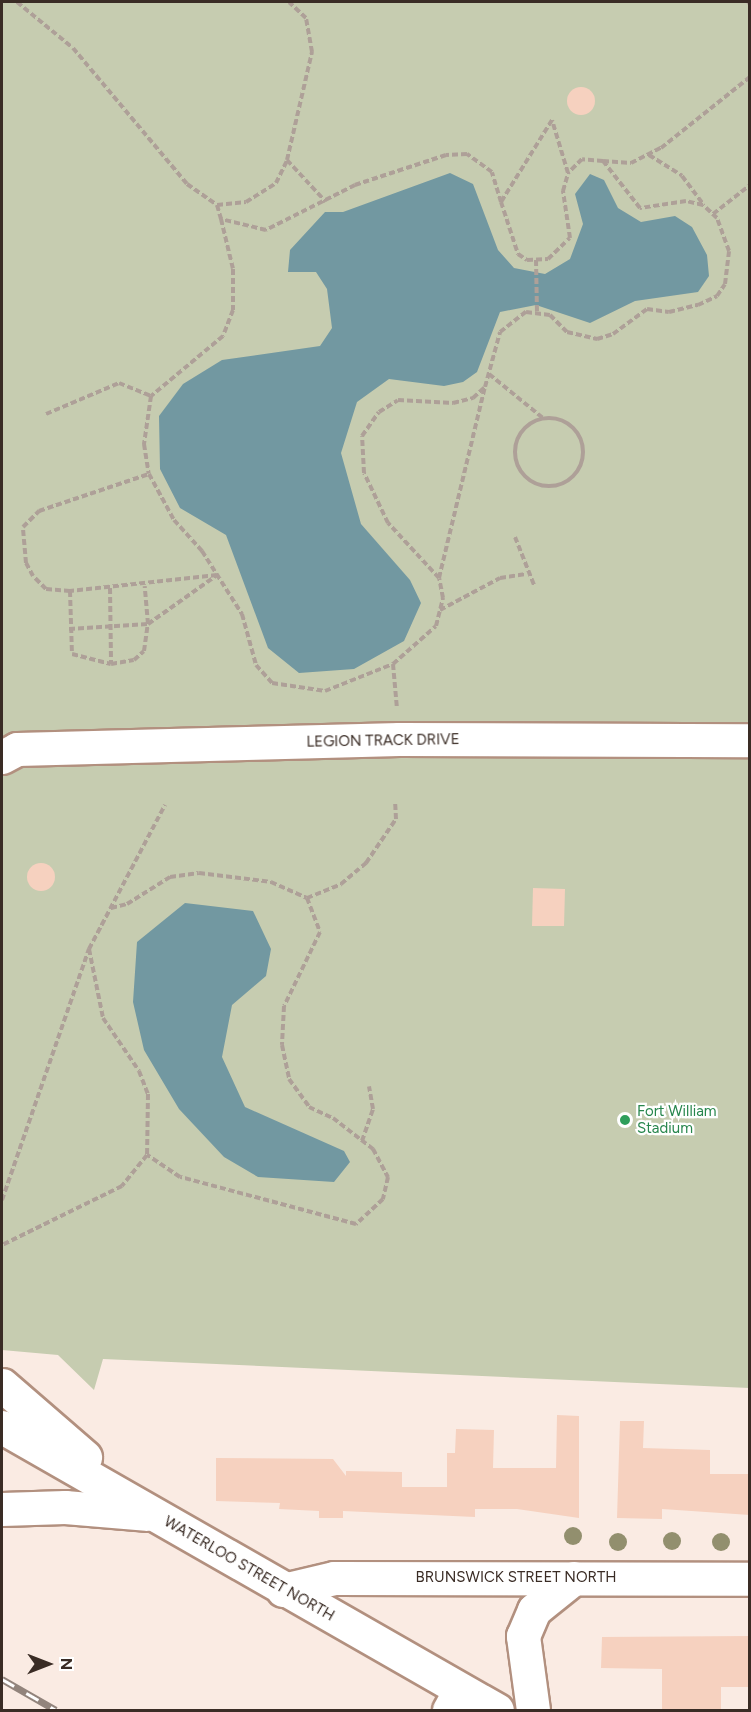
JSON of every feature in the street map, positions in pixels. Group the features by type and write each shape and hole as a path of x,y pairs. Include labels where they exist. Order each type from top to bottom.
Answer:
{"street":[{"name":"LEGION TRACK DRIVE","path":"7,748 399,739 750,740"},
{"path":"2,1385 156,1515"},
{"name":"WATERLOO STREET NORTH","path":"2,1427 283,1590 455,1700 497,1710"},
{"path":"2,1509 65,1507 156,1515"},
{"name":"BRUNSWICK STREET NORTH","path":"283,1590 334,1578 750,1579"},
{"path":"533,1710 523,1636 534,1610 574,1578"}],"path":[{"path":"17,2 73,48 130,110 187,184 217,205 233,269 232,310 223,336 151,396 144,444 149,474 174,520 217,575 242,614 256,665 272,683 325,692 393,664 436,626 440,610 439,578 500,332 526,312 537,310 567,332 597,339 613,334 647,309 669,312 717,296 726,284 729,251 724,226 703,205 682,176 648,154"},
{"path":"217,205 246,202 276,183 287,160 312,52 306,18 289,2"},
{"path":"221,219 266,230 326,202 355,185 446,155 467,154 492,172 518,254 536,260 557,254 570,238 563,191 568,173 582,159 631,163 648,154 750,76"},
{"path":"501,202 552,120 568,173"},
{"path":"287,160 326,202"},
{"path":"603,161 640,208 686,201 703,205"},
{"path":"713,214 750,185"},
{"path":"536,260 537,310"},
{"path":"489,373 543,418 564,420 583,445 576,476 556,486 523,475 515,453 522,431 543,418"},
{"path":"46,414 119,383 151,396"},
{"path":"439,578 378,509 364,473 362,436 389,404 465,401 485,387"},
{"path":"149,474 39,511 23,527 26,563 33,576 46,590 70,591 145,586 217,575"},
{"path":"515,537 526,574 534,585"},
{"path":"440,610 500,578 526,574"},
{"path":"69,628 148,624 217,575"},
{"path":"70,591 69,628 72,654 111,664 134,660 144,651 148,624 145,586"},
{"path":"110,588 111,664"},
{"path":"393,664 399,739"},
{"path":"307,898 341,884 366,863 396,819 395,802"},
{"path":"2,1200 89,949 165,805"},
{"path":"111,908 127,904 170,877 199,873 271,882 307,898 320,932 284,1006 282,1045 289,1079 309,1107 362,1141 388,1176 383,1199 356,1224 180,1176 147,1155"},
{"path":"2,1245 122,1186 147,1155 148,1094 103,1018 89,949"},
{"path":"362,1141 373,1109 369,1086"}],"green space":[{"path":"2,2 749,2 749,1388 103,1359 94,1390 58,1355 2,1350"}],"water":[{"path":"450,173 473,184 498,250 514,268 545,274 570,259 583,224 575,194 590,174 604,180 618,208 641,222 675,216 692,227 707,255 709,276 698,292 635,301 590,323 536,305 500,312 477,372 463,382 444,386 389,379 357,402 341,453 361,524 410,580 421,603 404,641 354,669 299,673 268,648 226,535 180,508 160,469 159,416 183,384 222,360 320,346 332,328 327,289 316,272 288,272 290,250 325,212 343,212"},
{"path":"185,903 253,911 271,949 266,976 232,1005 222,1057 245,1107 344,1151 350,1162 334,1182 258,1177 224,1157 179,1109 144,1050 133,1002 137,942"}],"building":[{"path":"581,87 591,91 595,101 591,111 581,115 571,111 567,101 571,91"},
{"path":"41,863 51,867 55,877 51,887 41,891 31,887 27,877 31,867"},
{"path":"533,888 565,889 564,926 532,926"},
{"path":"557,1415 579,1416 579,1518 517,1509 475,1509 475,1517 343,1511 343,1518 319,1518 319,1511 279,1509 280,1503 216,1501 216,1458 333,1459 346,1476 346,1471 402,1472 402,1487 447,1487 447,1453 455,1453 456,1429 494,1430 493,1468 556,1468"},
{"path":"620,1421 644,1421 643,1448 710,1450 710,1474 750,1474 750,1515 662,1509 662,1519 617,1518"},
{"path":"750,1636 750,1687 721,1687 721,1710 662,1710 662,1669 601,1668 602,1637"}],"railway":[{"path":"2,1679 56,1710"}],"place":[{"name":"Fort William Stadium","path":"625,1120"}]}
